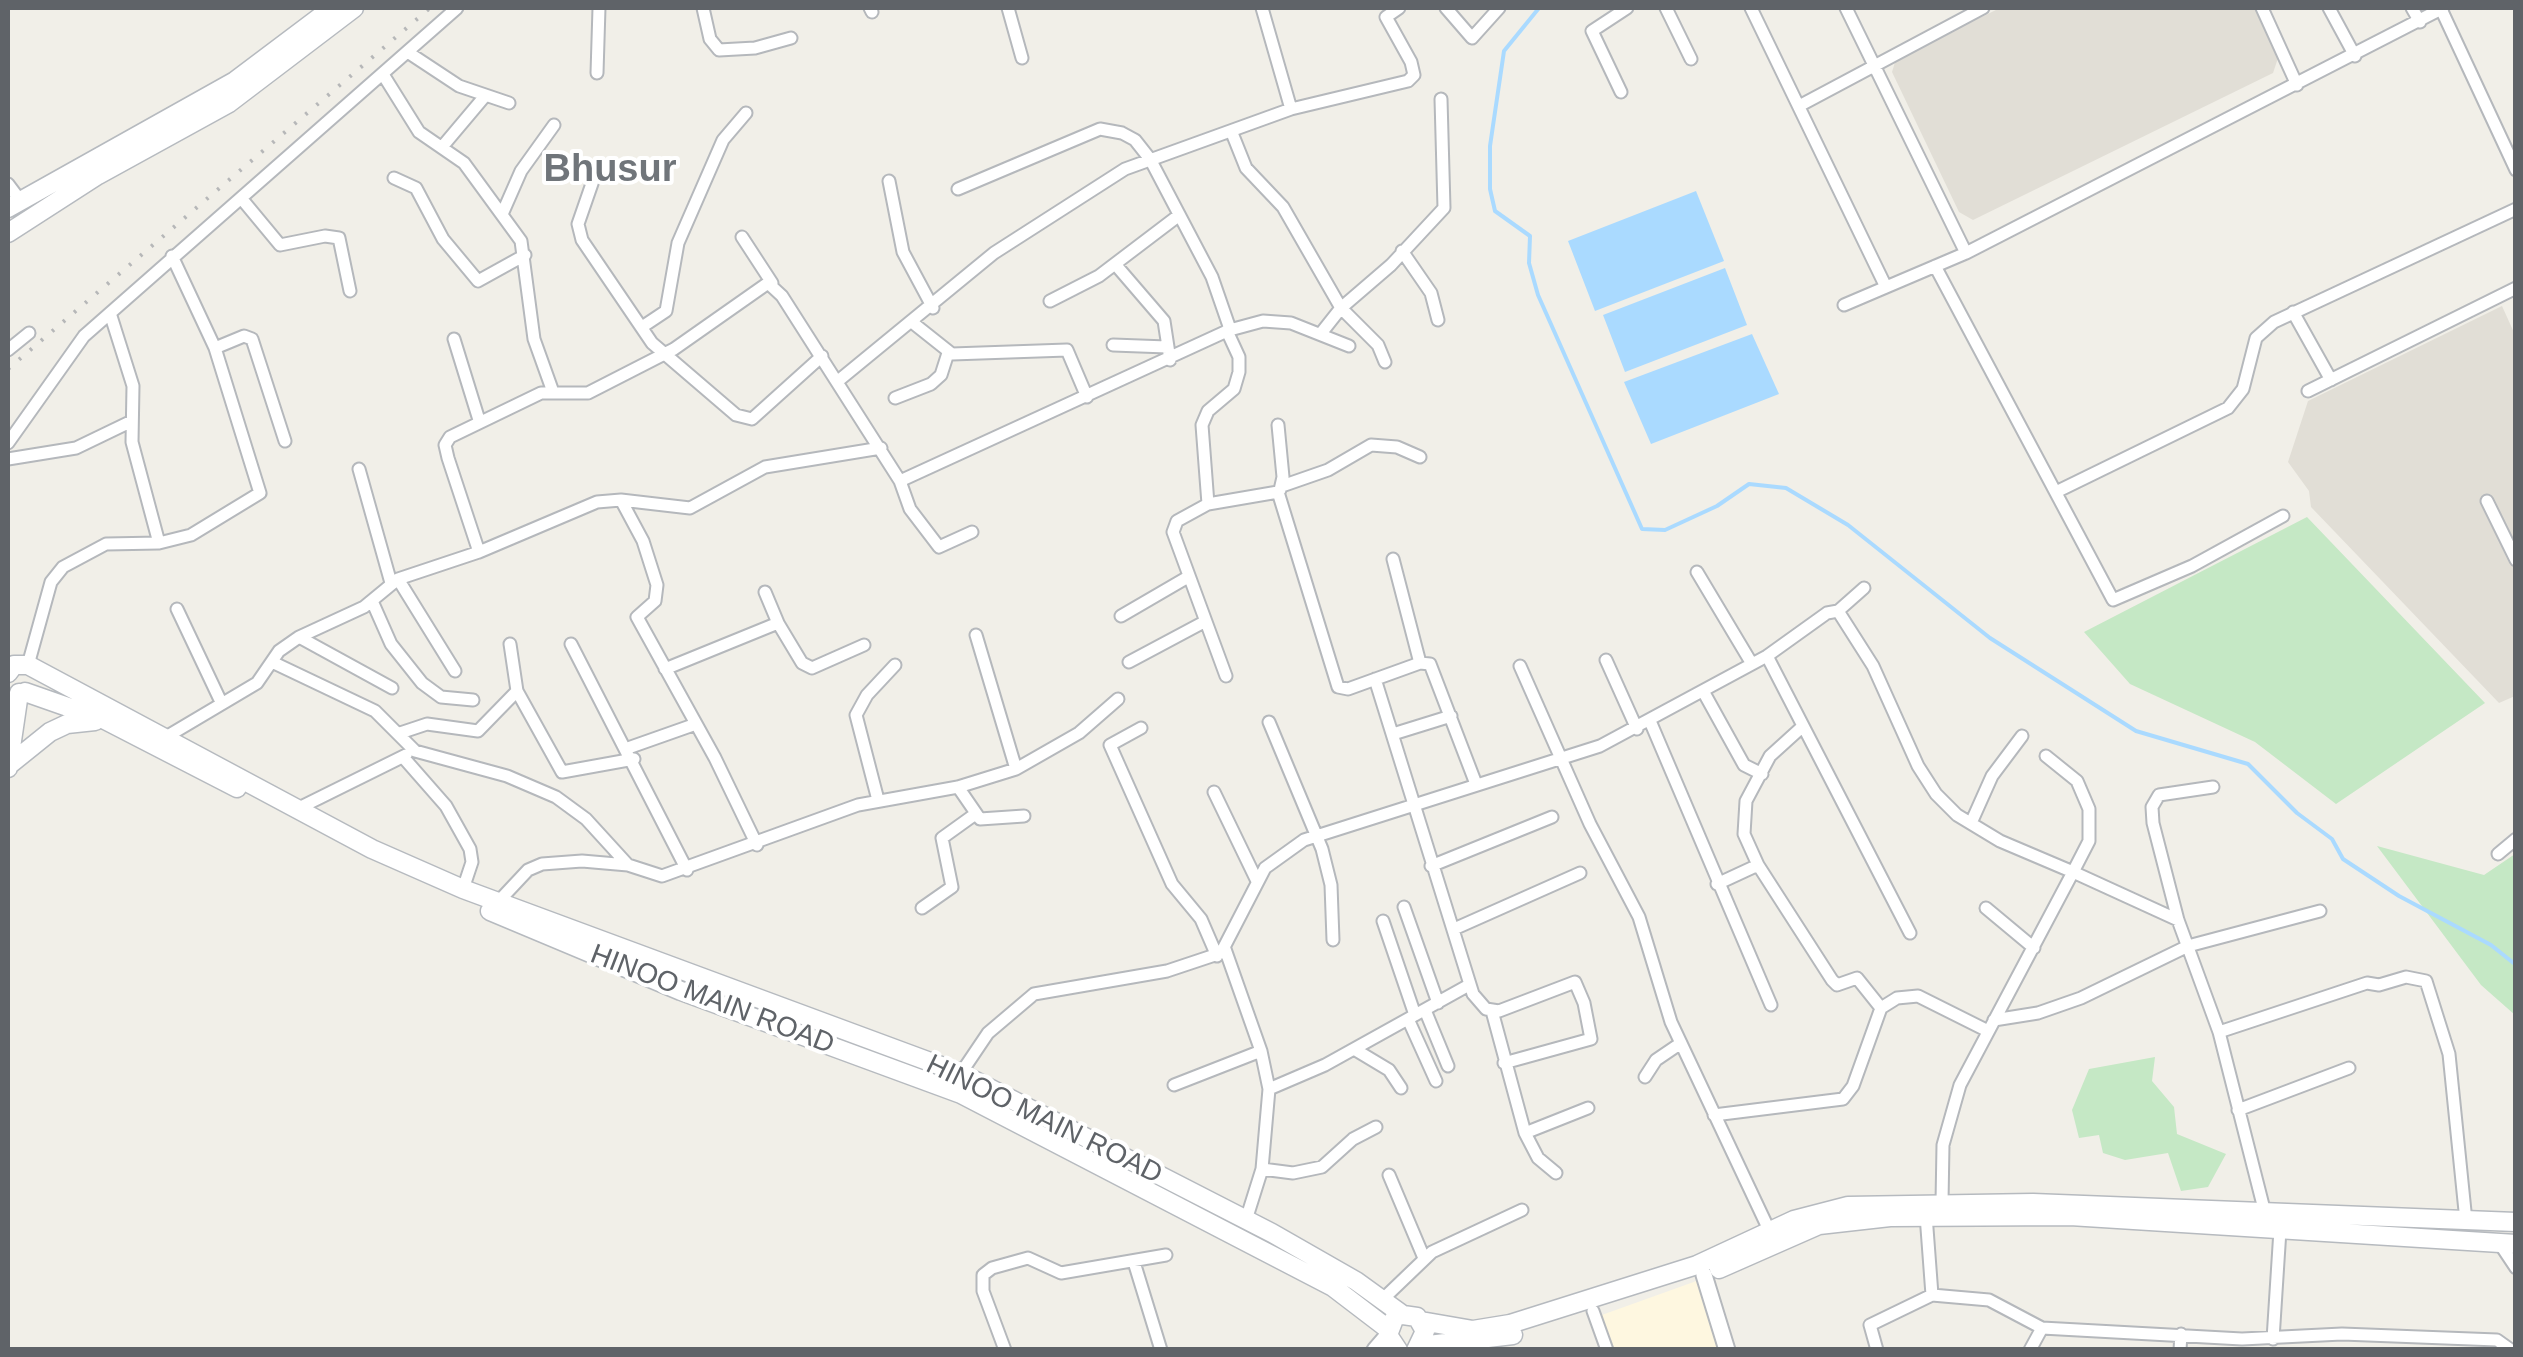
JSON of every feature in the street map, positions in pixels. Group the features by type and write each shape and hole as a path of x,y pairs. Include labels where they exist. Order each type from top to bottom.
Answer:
{"main road":[{"path":"14,204 235,81 332,8"},
{"path":"8,233 98,175 229,103 354,8"},
{"path":"8,764 17,690 35,684 19,666"},
{"name":"HINOO MAIN ROAD","path":"19,666 463,890 957,1082 1246,1220 1412,1318"},
{"name":"HINOO MAIN ROAD","path":"17,690 105,720 428,887 681,990 957,1082 1333,1287 1387,1341"},
{"path":"8,764 67,724 105,720"},
{"path":"1412,1318 1473,1330 1510,1324 1697,1266 1829,1210 1942,1202 2516,1222"},
{"path":"1412,1318 1425,1331 1418,1348 1503,1344 1704,1275 1832,1222 1926,1216 2070,1216 2508,1244"},
{"path":"1387,1341 1412,1318"}],"street":[{"path":"8,443 72,351 110,313 457,8"},
{"path":"597,73 599,8"},
{"path":"704,8 712,44 719,50 755,48 791,38"},
{"path":"1008,8 1022,58"},
{"path":"1262,8 1291,109"},
{"path":"838,380 932,308 979,264 1126,169 1291,109 1412,78 1412,62 1385,12 1399,8"},
{"path":"1446,8 1472,38 1499,8"},
{"path":"1621,92 1592,31 1627,8"},
{"path":"1666,8 1691,60"},
{"path":"1752,8 1885,285"},
{"path":"1847,8 1966,252"},
{"path":"1799,106 1983,8"},
{"path":"2262,8 2297,84"},
{"path":"2328,8 2354,56"},
{"path":"2412,8 2420,22"},
{"path":"1844,304 1966,252 2442,8 2516,170"},
{"path":"409,53 459,86 509,103"},
{"path":"384,76 420,132 464,163 503,212 525,255 531,328 554,392"},
{"path":"442,148 485,96"},
{"path":"1322,332 1444,208 1441,99"},
{"path":"642,327 666,311 678,243 722,140 746,114"},
{"path":"503,212 521,170 554,125"},
{"path":"958,190 1100,130 1114,130 1135,140 1150,159 1212,277 1239,357 1234,389 1208,411 1202,425 1208,504"},
{"path":"1232,133 1246,168 1282,207 1342,308 1378,345 1385,362"},
{"path":"596,172 578,233 664,355 748,421 822,356"},
{"path":"394,178 416,188 443,239 478,281 525,255"},
{"path":"888,181 903,252 932,308"},
{"path":"8,184 14,204"},
{"path":"241,198 280,245 325,236 339,238 350,291"},
{"path":"2056,492 2228,408 2244,389 2256,338 2293,312 2516,209"},
{"path":"1050,301 1115,264 1178,216"},
{"path":"742,237 838,380 900,481 910,509 939,547 946,548 972,532"},
{"path":"1402,251 1431,293 1438,320"},
{"path":"19,666 51,582 63,567 106,544 159,543 201,531 255,497 261,488 215,348 172,256"},
{"path":"1115,264 1161,316 1168,353"},
{"path":"1934,266 2111,598 2117,601 2192,566 2283,516"},
{"path":"480,552 445,445 450,436 540,393 582,396 664,355 761,286 772,284"},
{"path":"2308,391 2516,288"},
{"path":"2293,312 2331,380"},
{"path":"110,313 133,386 132,442 159,543"},
{"path":"900,481 1087,397 1168,353 1228,330 1263,321 1291,322 1349,346"},
{"path":"913,323 948,352 1067,350 1087,397"},
{"path":"8,350 29,333"},
{"path":"215,348 244,336 252,339 285,442"},
{"path":"454,340 478,420"},
{"path":"1112,345 1168,353"},
{"path":"895,398 931,384 941,375 948,352"},
{"path":"8,459 76,448 132,421"},
{"path":"1278,425 1280,489 1338,687 1348,689 1420,663 1433,668 1476,784"},
{"path":"1226,676 1188,578 1174,525 1208,504 1280,489 1328,470 1371,444 1397,447 1420,457"},
{"path":"166,737 257,683 272,662 299,637 372,601 395,581 480,552 597,502 622,500 690,508 765,467 881,448"},
{"path":"359,469 395,581 456,671"},
{"path":"622,500 644,541 657,585 655,601 637,618 757,845"},
{"path":"2488,502 2514,555"},
{"path":"1394,559 1420,663"},
{"path":"1697,572 1752,664"},
{"path":"1121,616 1188,578"},
{"path":"957,1082 988,1032 1034,994 1143,976 1221,952 1272,860 1318,834 1561,761 1637,728 1767,656 1827,613 1838,611 1864,588"},
{"path":"764,592 802,662 812,668 864,645"},
{"path":"372,601 391,644 422,683 448,699 474,700"},
{"path":"177,609 221,702"},
{"path":"1838,611 1872,666 1925,779 1946,804 1971,824 2178,920"},
{"path":"1129,662 1204,622"},
{"path":"665,669 778,623"},
{"path":"976,635 1016,770"},
{"path":"299,637 392,688"},
{"path":"510,644 518,691 562,772 631,754 696,724"},
{"path":"571,644 631,754 687,870"},
{"path":"1767,656 1910,933"},
{"path":"1606,660 1637,728"},
{"path":"272,662 374,711 400,733 409,754 446,806 470,849 472,862 463,890"},
{"path":"878,800 856,715 867,695 895,666"},
{"path":"1520,666 1561,761 1639,916 1663,1002 1770,1232"},
{"path":"1375,679 1470,986 1479,1002 1492,1011 1526,1133 1538,1158 1556,1174"},
{"path":"400,733 427,724 478,731 518,691"},
{"path":"1703,691 1744,765 1762,774"},
{"path":"498,902 528,870 542,864 628,864 662,876 878,800 958,788 1016,770 1080,733 1118,699"},
{"path":"1393,734 1451,716"},
{"path":"1650,721 1771,1005"},
{"path":"1269,722 1318,834 1331,885 1333,940"},
{"path":"1802,727 1773,750 1742,812 1744,834 1758,865 1832,980 1837,984 1857,978 1881,1008"},
{"path":"1141,728 1110,745 1172,884 1202,919 1221,952 1262,1050 1269,1089 1262,1169 1246,1220"},
{"path":"1971,824 1992,776 2022,736"},
{"path":"298,808 409,754 507,776 556,796 586,820 628,864"},
{"path":"1942,1202 1943,1145 1950,1112 1991,1026 2090,841 2089,809 2076,781 2046,756"},
{"path":"2213,787 2159,795 2152,808 2156,840 2178,920 2219,1032 2265,1213"},
{"path":"958,788 974,815 988,821 1024,816"},
{"path":"1214,792 1257,881"},
{"path":"922,908 952,887 942,838 974,815"},
{"path":"1431,866 1552,817"},
{"path":"2498,854 2516,839"},
{"path":"1717,884 1758,865"},
{"path":"1454,929 1580,873"},
{"path":"1404,907 1438,1003"},
{"path":"1986,908 2034,948"},
{"path":"1714,1115 1843,1099 1853,1086 1881,1008 1897,998 1918,996 1991,1026 2081,998 2188,946 2320,911"},
{"path":"1383,921 1436,1081"},
{"path":"2219,1032 2367,983 2379,985 2406,977 2426,981 2449,1054 2466,1222"},
{"path":"1492,1011 1574,982 1592,1031 1593,1038 1580,1044 1504,1063"},
{"path":"1269,1089 1354,1049 1470,986"},
{"path":"1416,1014 1448,1066"},
{"path":"1645,1077 1656,1060 1680,1043"},
{"path":"1354,1049 1389,1070 1400,1088"},
{"path":"1174,1086 1262,1050"},
{"path":"2238,1110 2349,1068"},
{"path":"1526,1133 1588,1108"},
{"path":"1262,1169 1293,1173 1322,1166 1353,1139 1376,1127"},
{"path":"1389,1175 1424,1258"},
{"path":"1382,1299 1424,1258 1454,1239 1522,1210"},
{"path":"1926,1216 1932,1295"},
{"path":"2273,1339 2280,1230"},
{"path":"2508,1244 2516,1268"},
{"path":"1005,1350 983,1291 985,1272 1021,1257 1061,1273 1166,1254"},
{"path":"1134,1262 1161,1350"},
{"path":"1704,1275 1726,1350"},
{"path":"1877,1350 1870,1325 1932,1295 1989,1300 2042,1328 2273,1339 2342,1334 2497,1340 2510,1350"},
{"path":"1593,1311 1607,1350"},
{"path":"2030,1350 2042,1328"},
{"path":"2180,1350 2181,1334"}],"shaded area":[{"path":"2000,8 2255,8 2279,55 2273,73 1973,220 1959,212 1892,72 1896,59"},
{"path":"2502,306 2516,337 2515,696 2499,703 2311,507 2309,491 2288,462 2308,401"},
{"path":"1702,1279 1724,1349 1610,1349 1599,1316"}],"green space":[{"path":"2307,517 2485,703 2336,804 2255,742 2130,684 2084,632"},
{"path":"2377,846 2484,875 2515,854 2515,1015 2481,985"},
{"path":"2155,1057 2152,1081 2174,1107 2177,1134 2226,1154 2208,1187 2181,1191 2168,1153 2125,1160 2103,1153 2099,1135 2079,1138 2072,1110 2089,1069"}],"water":[{"path":"1696,191 1724,261 1595,311 1568,241"},
{"path":"1725,268 1747,325 1625,372 1603,315"},
{"path":"1752,334 1779,394 1651,444 1624,382"}],"waterway":[{"path":"1539,8 1504,51 1490,146 1490,189 1495,211 1530,236 1529,263 1538,295 1642,529 1665,530 1717,506 1749,484 1786,488 1848,525 1990,638 2136,731 2248,764 2297,813 2332,839 2343,859 2399,896 2491,945 2516,965"}],"railway":[{"path":"8,369 430,8"}],"district":[{"name":"Bhusur","path":"610,171"}]}
